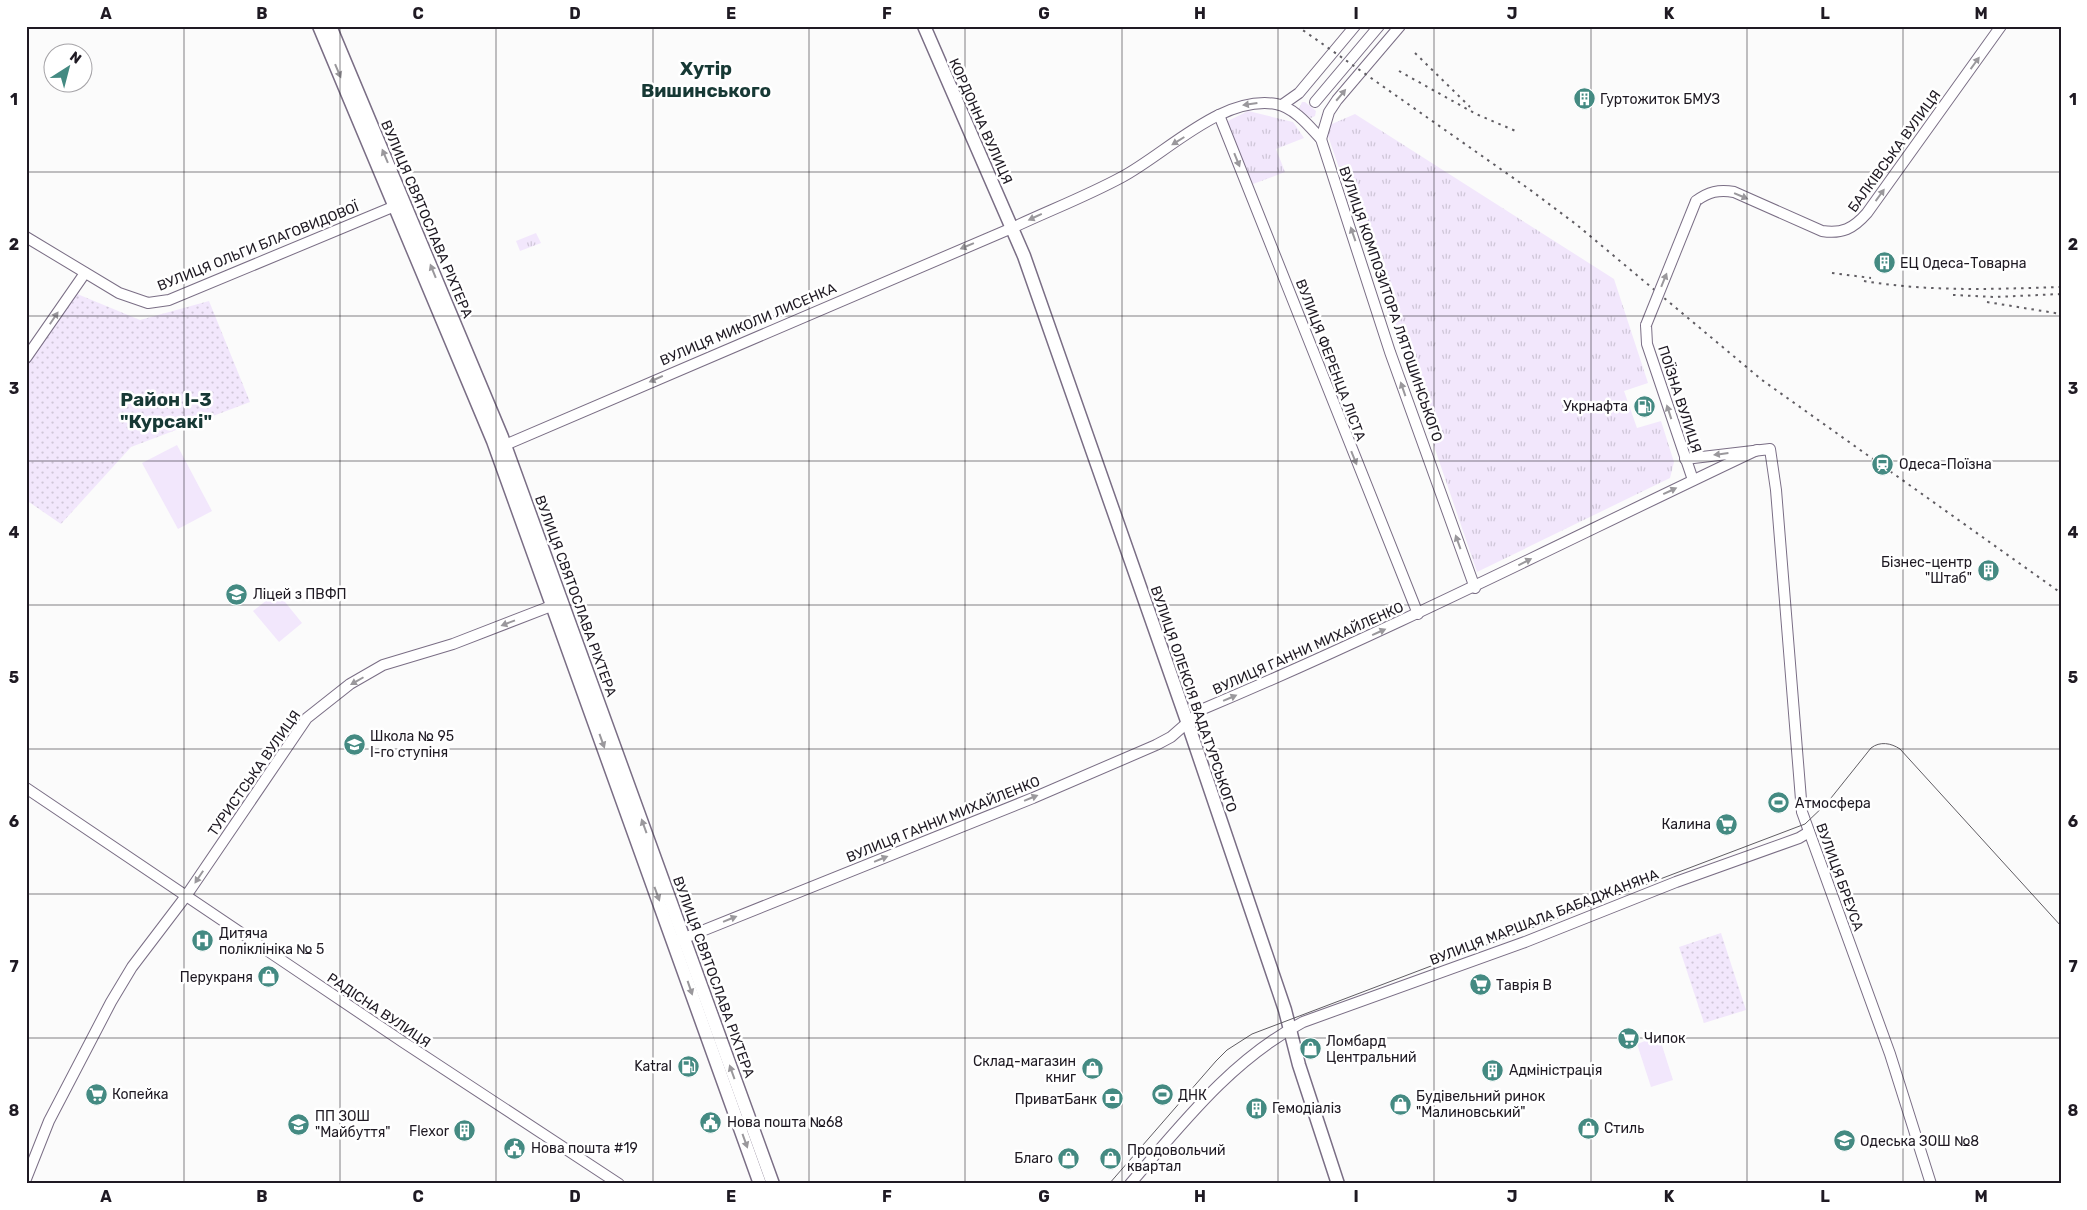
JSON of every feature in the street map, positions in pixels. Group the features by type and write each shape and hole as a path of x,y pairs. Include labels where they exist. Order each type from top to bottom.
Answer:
{"main road":[{"name":"ВУЛИЦЯ СВЯТОСЛАВА РІХТЕРА","path":"319,26 500,447"},
{"name":"ВУЛИЦЯ СВЯТОСЛАВА РІХТЕРА","path":"330,26 500,447 679,940 773,1184"},
{"name":"КОРДОННА ВУЛИЦЯ","path":"924,26 1012,228"},
{"name":"ВУЛИЦЯ ОЛЕКСІЯ ВАДАТУРСЬКОГО","path":"1012,228 1024,256 1187,721 1285,1010 1289,1030 1338,1184"},
{"name":"ВУЛИЦЯ СВЯТОСЛАВА РІХТЕРА","path":"679,940 760,1184"}],"street":[{"path":"1220,115 1233,108 1255,103 1282,105 1304,86 1355,26"},
{"path":"1314,102 1379,26"},
{"path":"1321,139 1329,112 1400,26"},
{"name":"БАЛКІВСЬКА ВУЛИЦЯ","path":"1646,325 1696,201 1705,195 1723,190 1734,192 1822,231 1834,233 1847,231 1867,213 2002,26"},
{"path":"1304,86 1308,96 1329,112"},
{"name":"ВУЛИЦЯ КОМПОЗИТОРА ЛЯТОШИНСЬКОГО","path":"1282,105 1308,124 1321,139 1390,352 1475,588"},
{"name":"ВУЛИЦЯ МИКОЛИ ЛИСЕНКА","path":"500,447 1012,228 1120,178 1220,115"},
{"name":"ВУЛИЦЯ ФЕРЕНЦА ЛІСТА","path":"1220,115 1418,614"},
{"name":"ВУЛИЦЯ ОЛЬГИ БЛАГОВИДОВОЇ","path":"26,236 119,293 148,304 169,300 395,206"},
{"path":"26,358 84,273"},
{"name":"ПОЇЗНА ВУЛИЦЯ","path":"1646,325 1647,344 1684,459 1693,480"},
{"name":"ВУЛИЦЯ ГАННИ МИХАЙЛЕНКО","path":"1684,459 1770,449"},
{"name":"ВУЛИЦЯ БРЕУСА","path":"1770,449 1776,490 1800,798 1809,832 1890,1054 1931,1184"},
{"name":"ВУЛИЦЯ ГАННИ МИХАЙЛЕНКО","path":"679,940 1034,798 1156,745 1171,737 1187,721 1203,709 1475,588 1622,513 1757,450"},
{"name":"ТУРИСТСЬКА ВУЛИЦЯ","path":"26,1179 52,1114 111,1002 132,967 186,896 306,718 350,684 383,665 453,644 558,604"},
{"name":"РАДІСНА ВУЛИЦЯ","path":"26,788 403,1042 620,1184"},
{"name":"ВУЛИЦЯ МАРШАЛА БАБАДЖАНЯНА","path":"1130,1184 1216,1085 1240,1065 1289,1030 1364,998 1524,942 1676,882 1799,838 1809,832"}],"green space":[{"path":"1302,102 1305,102 1316,111 1315,116 1311,118 1299,109"},
{"path":"1248,111 1293,122 1304,138 1276,149 1285,172 1253,184 1226,122"},
{"path":"1355,114 1614,279 1648,383 1624,391 1637,428 1661,421 1674,462 1670,478 1477,572 1325,127"},
{"path":"536,233 541,243 520,251 516,241"},
{"path":"70,291 140,320 209,301 250,402 131,447 61,524 26,500 26,369"},
{"path":"177,445 212,511 178,529 142,463"},
{"path":"277,592 302,623 279,642 253,611"},
{"path":"1721,933 1746,1010 1704,1023 1679,947"},
{"path":"1659,1036 1673,1080 1651,1087 1637,1044"}],"tram line":[{"path":"1109,1184 1216,1061 1227,1050 1252,1034 1805,824 1827,803 1871,748 1878,744 1889,744 1900,749 2061,926"}],"railway":[{"path":"1297,26 1529,189 1577,225 1762,380 2061,593"},
{"path":"1415,53 1470,107"},
{"path":"1399,71 1476,114 1518,132"},
{"path":"1832,273 1871,278"},
{"path":"1864,281 1937,288 2061,287"},
{"path":"1953,295 1995,297 2061,294"},
{"path":"1987,302 2061,314"}],"place":[{"name":"Гуртожиток БМУЗ","path":"1584,99"},
{"name":"ЕЦ Одеса-Товарна","path":"1884,263"},
{"name":"Укрнафта","path":"1644,406"},
{"name":"Одеса-Поїзна","path":"1883,464"},
{"name":"Бізнес-центр \"Штаб\"","path":"1988,570"},
{"name":"Ліцей з ПВФП","path":"237,594"},
{"name":"Школа № 95 І-го ступіня","path":"354,744"},
{"name":"Атмосфера","path":"1779,803"},
{"name":"Калина","path":"1727,824"},
{"name":"Дитяча поліклініка № 5","path":"203,941"},
{"name":"Перукраня","path":"269,977"},
{"name":"Таврія В","path":"1480,985"},
{"name":"Чипок","path":"1628,1038"},
{"name":"Ломбард Центральний","path":"1310,1049"},
{"name":"Katral","path":"688,1066"},
{"name":"Склад-магазин книг","path":"1092,1069"},
{"name":"Адміністрація","path":"1493,1070"},
{"name":"Копейка","path":"96,1094"},
{"name":"ДНК","path":"1162,1095"},
{"name":"ПриватБанк","path":"1113,1099"},
{"name":"Будівельний ринок \"Малиновський\"","path":"1400,1104"},
{"name":"Гемодіаліз","path":"1256,1108"},
{"name":"Нова пошта №68","path":"711,1122"},
{"name":"ПП ЗОШ \"Майбуття\"","path":"299,1124"},
{"name":"Стиль","path":"1588,1128"},
{"name":"Flexor","path":"465,1131"},
{"name":"Одеська ЗОШ №8","path":"1844,1141"},
{"name":"Нова пошта #19","path":"515,1148"},
{"name":"Благо","path":"1069,1158"},
{"name":"Продовольчий квартал","path":"1111,1158"}],"district":[{"name":"Хутір Вишинського","path":"706,79"},
{"name":"Район І-3 \"Курсакі\"","path":"166,410"}]}
